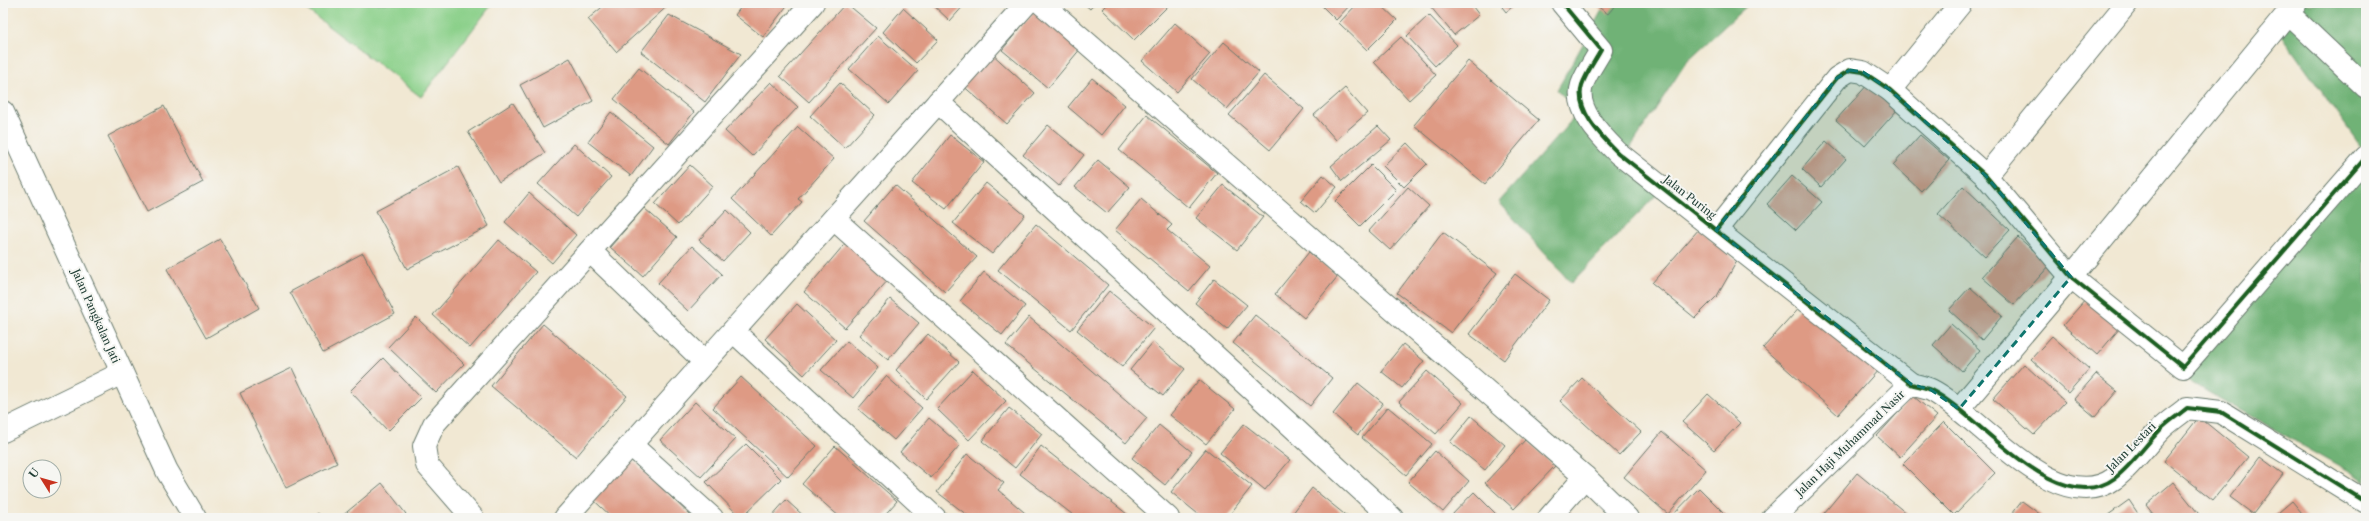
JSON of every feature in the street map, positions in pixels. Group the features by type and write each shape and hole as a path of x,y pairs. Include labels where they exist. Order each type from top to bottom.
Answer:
{"street":[{"path":"463,515 427,465 424,446 434,424 813,3"},
{"path":"565,518 1027,3"},
{"path":"1042,3 1585,477 1627,518"},
{"name":"Jalan Puring","path":"1562,3 1601,50 1582,84 1580,96 1594,125 1618,153 1911,384"},
{"path":"1890,90 1961,3"},
{"path":"1986,176 2127,3"},
{"path":"1959,409 2071,277 2292,9 2366,87"},
{"path":"1716,230 1837,78 1850,70 1863,72 1890,90 1986,176 2071,277 2183,367 2366,157"},
{"path":"938,102 1392,518"},
{"name":"Jalan Pangkalan Jati","path":"3,112 167,471 195,518"},
{"path":"834,219 1168,518"},
{"path":"590,251 706,362"},
{"path":"733,331 936,518"},
{"path":"3,431 122,373"},
{"name":"Jalan Lestari","path":"1911,384 1931,390 1959,409 2033,472 2066,488 2091,489 2115,478 2162,428 2187,408 2221,412 2366,502"},
{"name":"Jalan Haji Muhammad Nasir","path":"1773,518 1911,384"},
{"path":"631,445 712,518"},
{"path":"1549,518 1585,477"}],"highlighted area":[{"path":"1850,70 1863,72 1890,90 1986,176 2071,277 1959,409 1931,390 1911,384 1716,230 1837,78"}],"green space":[{"path":"298,3 493,3 421,97"},
{"path":"1606,3 1750,3 1687,61 1627,153 1666,185 1571,283 1499,202 1579,112 1557,90"},
{"path":"2290,3 2366,3 2366,154 2272,22"},
{"path":"2366,159 2366,481 2176,374"}],"building":[{"path":"607,3 671,3 616,52 588,19"},
{"path":"744,3 789,3 763,37 735,15"},
{"path":"846,3 876,28 809,102 780,76"},
{"path":"875,3 884,3 880,7"},
{"path":"931,3 966,3 950,21"},
{"path":"1083,3 1095,3 1090,9"},
{"path":"1108,3 1171,3 1134,40 1102,9"},
{"path":"1325,3 1352,3 1336,20 1322,6"},
{"path":"1358,3 1379,3 1397,20 1367,50 1339,23"},
{"path":"1434,3 1470,3 1479,15 1454,35 1430,6"},
{"path":"1499,3 1517,3 1506,12"},
{"path":"1593,3 1617,3 1608,14"},
{"path":"1040,4 1086,42 1048,88 1002,50"},
{"path":"903,8 938,40 916,63 883,32"},
{"path":"669,15 741,54 705,102 641,52"},
{"path":"1429,15 1457,45 1435,66 1407,36"},
{"path":"1175,23 1210,54 1177,92 1142,61"},
{"path":"878,36 918,71 889,104 849,69"},
{"path":"1401,37 1436,75 1409,100 1374,62"},
{"path":"1224,42 1259,72 1227,109 1192,79"},
{"path":"989,51 1035,93 1007,124 961,84"},
{"path":"570,58 593,101 543,128 520,85"},
{"path":"1468,61 1539,120 1485,184 1414,125"},
{"path":"639,68 694,112 669,144 614,99"},
{"path":"1264,75 1304,109 1270,150 1229,115"},
{"path":"1092,78 1125,105 1101,135 1068,107"},
{"path":"771,82 798,107 752,156 725,131"},
{"path":"840,83 875,115 845,148 810,116"},
{"path":"1869,83 1898,109 1865,146 1836,120"},
{"path":"1345,88 1367,113 1336,140 1314,115"},
{"path":"513,103 545,153 499,182 468,132"},
{"path":"164,106 203,182 147,212 108,136"},
{"path":"611,112 653,146 631,176 588,142"},
{"path":"1147,115 1217,173 1189,208 1119,150"},
{"path":"1048,125 1084,155 1059,186 1023,155"},
{"path":"1378,126 1391,140 1342,181 1331,166"},
{"path":"798,127 834,159 798,199 802,202 771,236 732,199"},
{"path":"950,135 984,162 946,209 912,183"},
{"path":"1920,135 1949,160 1921,191 1893,165"},
{"path":"1826,141 1846,159 1821,187 1802,169"},
{"path":"1407,143 1427,164 1404,187 1383,166"},
{"path":"574,144 611,177 576,217 538,184"},
{"path":"1098,160 1130,187 1107,213 1075,187"},
{"path":"690,165 713,186 678,225 655,204"},
{"path":"1371,165 1396,190 1360,226 1335,201"},
{"path":"458,167 489,226 407,269 376,211"},
{"path":"1323,175 1337,187 1315,213 1301,201"},
{"path":"1792,176 1822,202 1796,230 1767,204"},
{"path":"986,183 1025,215 992,254 953,223"},
{"path":"895,185 977,257 945,292 864,221"},
{"path":"1223,185 1263,217 1237,250 1196,218"},
{"path":"1963,186 2010,230 1985,257 1938,214"},
{"path":"1408,187 1429,206 1390,250 1369,231"},
{"path":"529,193 576,235 552,263 505,222"},
{"path":"1141,199 1172,225 1167,230 1210,266 1189,291 1115,230"},
{"path":"644,208 677,237 643,276 610,247"},
{"path":"727,210 750,232 723,261 699,240"},
{"path":"1036,224 1108,285 1071,330 998,270"},
{"path":"1699,229 1737,261 1717,296 1695,318 1652,283"},
{"path":"1443,232 1497,273 1451,333 1397,293"},
{"path":"2018,237 2050,265 2014,305 1982,277"},
{"path":"220,239 259,308 206,338 167,269"},
{"path":"499,240 536,272 470,348 433,315"},
{"path":"848,240 890,278 845,328 804,292"},
{"path":"692,246 722,274 688,311 658,283"},
{"path":"1309,252 1338,276 1304,318 1275,294"},
{"path":"363,253 395,314 323,353 290,292"},
{"path":"984,272 1025,306 1002,335 960,301"},
{"path":"1515,274 1549,300 1504,360 1469,334"},
{"path":"1214,279 1247,305 1227,329 1195,303"},
{"path":"1970,287 2002,316 1982,340 1949,310"},
{"path":"1109,291 1154,328 1122,367 1077,330"},
{"path":"2087,298 2120,328 2097,355 2063,325"},
{"path":"890,299 919,323 888,360 859,335"},
{"path":"1804,303 1879,369 1838,415 1763,348"},
{"path":"797,304 836,340 804,375 765,339"},
{"path":"1255,315 1332,378 1310,406 1233,343"},
{"path":"416,317 464,364 436,393 388,347"},
{"path":"1029,317 1147,418 1126,443 1006,345"},
{"path":"543,324 627,396 576,457 491,386"},
{"path":"1951,324 1980,350 1962,371 1933,345"},
{"path":"928,334 959,362 926,399 896,370"},
{"path":"2052,336 2089,369 2068,393 2031,359"},
{"path":"847,341 878,368 853,398 821,370"},
{"path":"1153,342 1185,369 1163,396 1130,370"},
{"path":"1403,344 1424,361 1402,388 1381,371"},
{"path":"383,358 421,398 388,431 350,391"},
{"path":"2024,364 2065,402 2034,435 1993,399"},
{"path":"292,368 337,463 286,488 240,393"},
{"path":"973,370 1006,401 969,440 937,409"},
{"path":"1427,371 1463,403 1436,434 1399,402"},
{"path":"2096,374 2117,391 2095,417 2074,399"},
{"path":"886,376 922,408 894,440 858,409"},
{"path":"741,377 817,446 788,477 713,408"},
{"path":"1582,378 1641,432 1619,455 1560,401"},
{"path":"1199,380 1235,409 1206,444 1170,415"},
{"path":"1358,383 1383,403 1358,435 1333,414"},
{"path":"1708,394 1740,423 1714,450 1682,422"},
{"path":"1913,396 1937,416 1900,457 1877,436"},
{"path":"695,402 736,439 701,477 660,440"},
{"path":"1388,407 1432,444 1406,475 1362,438"},
{"path":"1009,408 1042,434 1015,468 982,441"},
{"path":"1471,416 1505,445 1485,470 1450,442"},
{"path":"2199,417 2248,457 2213,500 2164,461"},
{"path":"929,418 960,445 931,478 900,452"},
{"path":"1944,422 1995,473 1954,515 1903,464"},
{"path":"1244,424 1290,460 1265,490 1220,453"},
{"path":"1159,425 1192,452 1165,485 1132,458"},
{"path":"1662,432 1706,470 1668,514 1624,477"},
{"path":"1526,439 1555,466 1514,509 1485,483"},
{"path":"746,444 781,479 741,518 706,482"},
{"path":"835,446 897,501 882,518 841,518 802,484"},
{"path":"1041,446 1132,518 1077,518 1020,474"},
{"path":"1206,449 1252,486 1227,518 1203,518 1171,492"},
{"path":"1435,451 1469,481 1443,512 1408,482"},
{"path":"967,454 1004,483 998,490 1031,518 971,518 937,492"},
{"path":"627,455 691,516 690,518 613,518 588,495"},
{"path":"2260,457 2283,474 2253,514 2230,497"},
{"path":"1857,473 1912,518 1820,518"},
{"path":"2173,482 2202,518 2156,518 2146,505"},
{"path":"382,483 406,514 402,518 343,518 342,516"},
{"path":"1312,488 1349,518 1289,518"},
{"path":"1699,488 1728,517 1727,518 1671,517"},
{"path":"1474,492 1500,518 1449,518"},
{"path":"786,500 806,518 770,518"},
{"path":"2129,500 2141,518 2104,518"},
{"path":"2022,501 2045,518 2009,518"},
{"path":"2292,501 2306,518 2272,518"},
{"path":"1569,511 1577,518 1563,518"},
{"path":"318,513 322,518 312,518"}],"cycle path":[{"path":"1562,3 1601,50 1582,85 1582,104 1597,131 1618,153 1911,384 1931,390 1950,402 2019,459 2044,475 2069,486 2092,488 2115,478 2128,467 2167,423 2187,408 2221,412 2366,502"},
{"path":"1716,230 1837,78 1850,70 1863,72 1890,90 1986,176 2071,277 2183,367 2366,157"}]}
